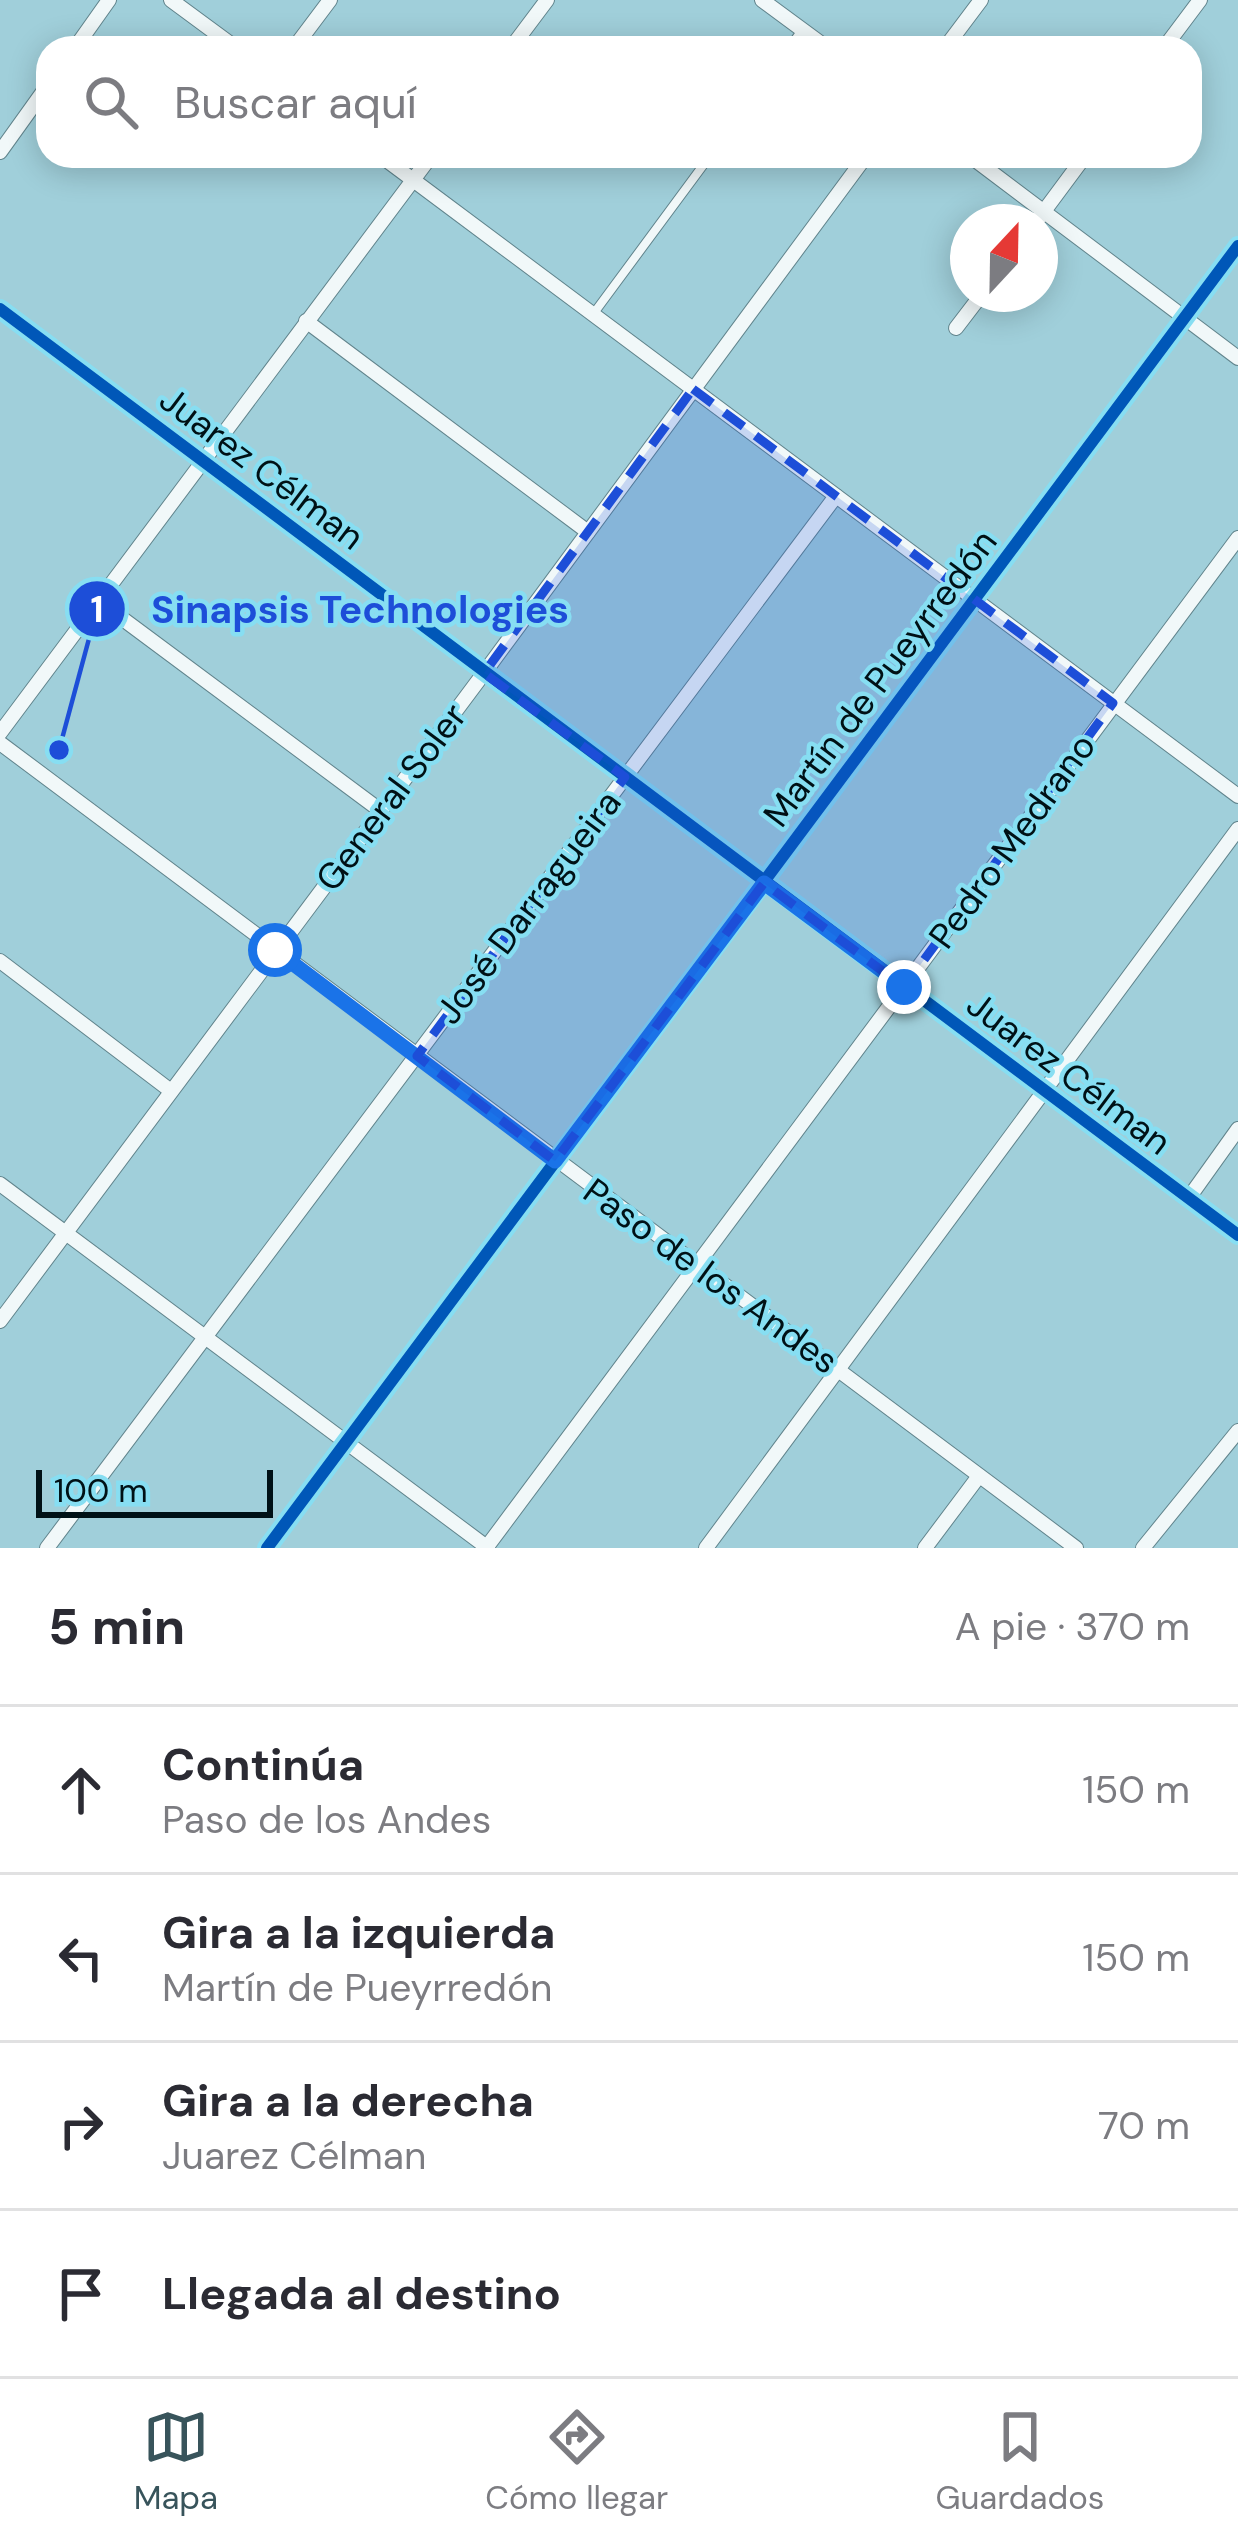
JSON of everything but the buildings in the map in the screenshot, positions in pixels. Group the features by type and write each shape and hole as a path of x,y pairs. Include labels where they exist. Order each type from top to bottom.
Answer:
{"street":[{"path":"84,36 109,0"},
{"path":"172,0 220,36"},
{"path":"303,36 330,0"},
{"path":"520,36 547,0"},
{"path":"764,0 810,36"},
{"path":"954,36 981,0"},
{"path":"1173,36 1200,0"},
{"path":"0,152 36,102"},
{"path":"396,168 1238,796"},
{"path":"0,733 422,168"},
{"name":"General Soler","path":"0,1321 857,168"},
{"path":"984,168 1025,204"},
{"path":"1049,204 1075,168"},
{"path":"1058,230 1238,358"},
{"name":"Martín de Pueyrredón","path":"267,1548 1238,246"},
{"name":"Juarez Célman","path":"0,309 1238,1235"},
{"path":"956,328 968,312"},
{"path":"306,322 588,532"},
{"name":"José Darragueira","path":"47,1548 836,496"},
{"name":"Pedro Medrano","path":"487,1548 1238,538"},
{"path":"100,602 381,811"},
{"name":"Paso de los Andes","path":"0,743 1076,1548"},
{"path":"706,1548 1238,829"},
{"path":"0,961 171,1091"},
{"path":"1188,1199 1238,1130"},
{"path":"0,1184 487,1548"},
{"path":"1143,1548 1238,1431"},
{"path":"925,1548 979,1475"}],"lane":[{"path":"798,36 802,30"},
{"path":"593,315 701,168"}],"highlighted area":[{"path":"693,389 1113,703 904,987 764,883 555,1161 417,1056 625,777 484,673"}],"cycle path":[{"path":"267,1548 1238,246"},
{"path":"0,309 1238,1235"}],"place":[{"name":"Sinapsis Technologies","path":"59,750"}],"route":[{"path":"275,950 555,1161 764,883 904,987"}]}
